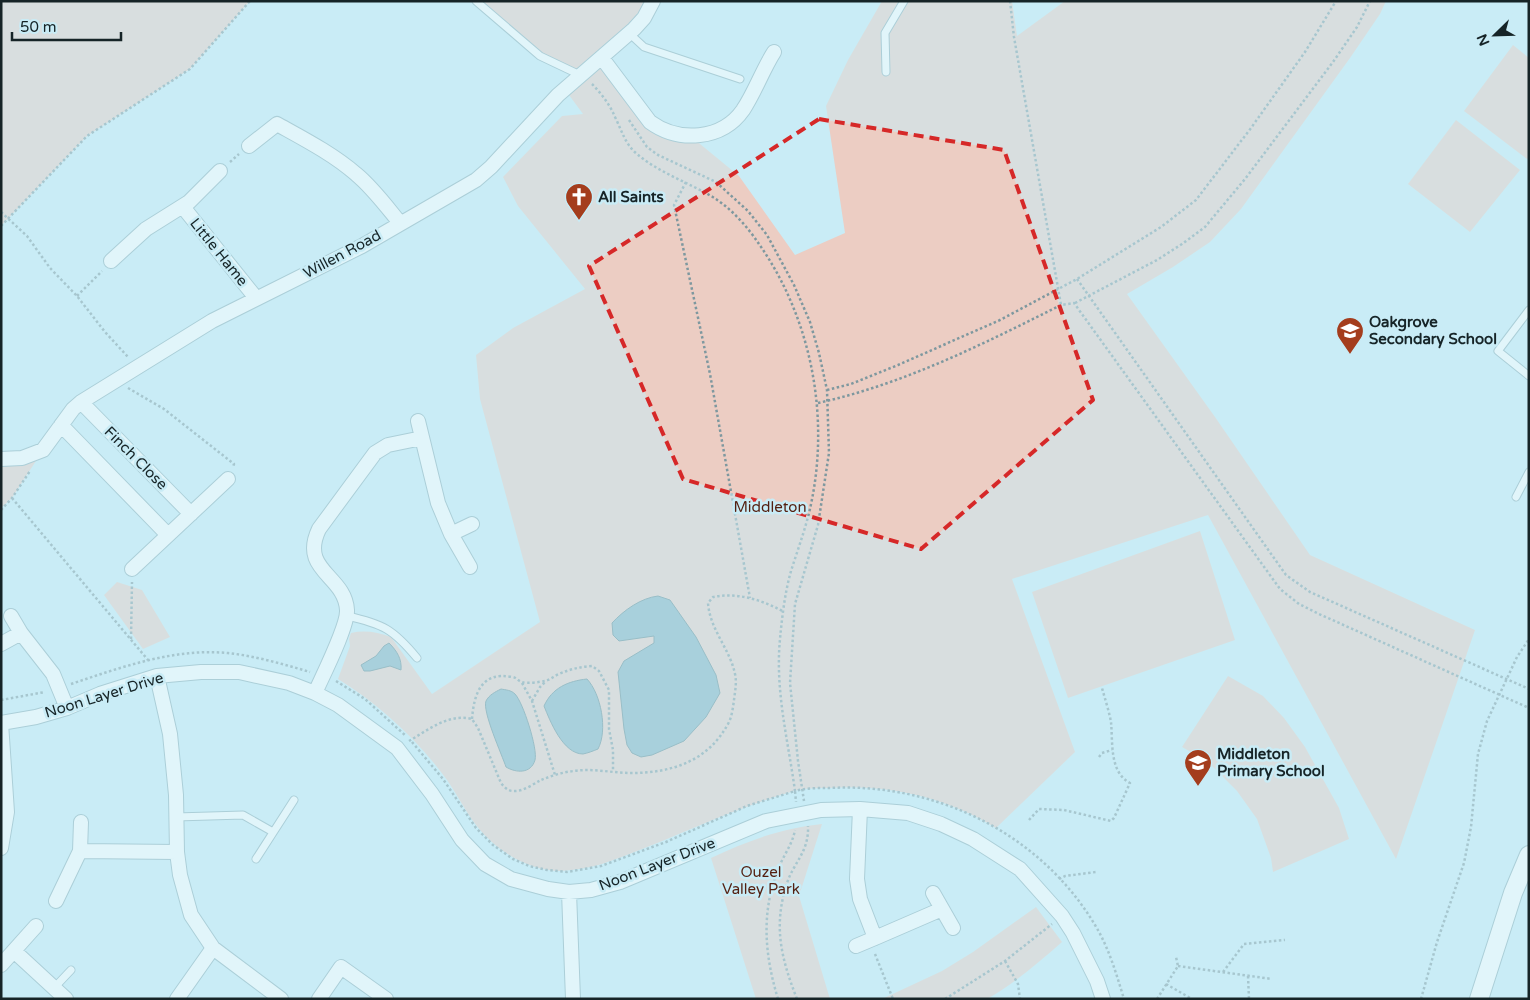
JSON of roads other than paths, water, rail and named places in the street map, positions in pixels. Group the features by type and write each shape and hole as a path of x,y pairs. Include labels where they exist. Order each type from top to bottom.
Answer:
{"street":[{"name":"Willen Road","path":"1,459 22,458 43,450 73,409 81,402 212,321 362,246 465,188 484,174 558,95 630,34 644,18 653,1"},
{"path":"602,58 650,122 660,129 686,136 702,135 736,119 744,109 774,52"},
{"path":"248,146 278,124 321,149 355,173 370,187 400,223"},
{"name":"Little Hame","path":"111,261 146,229 183,207 220,171"},
{"name":"Little Hame","path":"183,207 256,298"},
{"name":"Finch Close","path":"81,402 191,514"},
{"path":"418,421 438,504 451,534 470,567"},
{"name":"Finch Close","path":"62,425 168,535"},
{"path":"315,693 346,616 345,600 341,591 316,561 313,549 314,539 319,529 375,453 388,445 422,438"},
{"path":"132,570 228,479"},
{"path":"451,534 472,524"},
{"path":"11,616 21,633 53,674 68,708"},
{"path":"1,644 21,633"},
{"name":"Noon Layer Drive","path":"1,723 36,717 68,708 100,694 157,676 201,672 239,672 288,682 338,705 397,748 432,794 462,840 485,864 511,879 548,889 569,892 591,890 620,882 766,821 821,810 860,809 908,813 941,824 973,839 1020,869 1062,916 1082,949 1097,981 1102,999"},
{"path":"157,676 170,734 176,795 177,852 180,875 191,915 213,948 281,999"},
{"path":"1,723 7,812 1,848"},
{"path":"860,809 857,879 860,899 872,939"},
{"path":"56,901 80,851 82,822"},
{"path":"80,851 177,852"},
{"path":"1479,999 1513,893 1529,854"},
{"path":"569,892 573,999"},
{"path":"933,893 953,928"},
{"path":"856,946 942,909"},
{"path":"1,966 36,926"},
{"path":"177,999 213,948"},
{"path":"14,951 66,999"},
{"path":"319,999 341,967 386,999"}],"lane":[{"path":"476,1 540,56 581,75"},
{"path":"886,72 885,33 904,1"},
{"path":"630,34 644,47 740,79"},
{"path":"1529,310 1498,351 1529,376"},
{"path":"1516,497 1529,472"},
{"path":"346,616 370,621 386,627 400,637 417,658"},
{"path":"256,859 294,800"},
{"path":"176,817 243,815 272,832"},
{"path":"54,988 71,970"}],"water":[{"path":"658,596 670,600 696,637 716,675 720,693 706,717 684,741 652,755 641,757 632,753 627,745 618,672 624,661 654,643 654,636 619,641 613,635 612,623 633,605 645,599"},
{"path":"389,643 398,655 401,662 401,670 390,666 364,671 361,665 376,656"},
{"path":"587,679 596,694 603,722 598,749 583,754 576,753 563,743 544,706 551,694 561,686"},
{"path":"501,689 515,694 522,706 529,726 535,760 533,765 527,770 519,771 506,767 487,714 486,701 490,695"}],"place":[{"name":"All Saints","path":"579,221"},
{"name":"Oakgrove Secondary School","path":"1350,355"},
{"name":"Middleton Primary School","path":"1198,787"}],"park label":[{"name":"Middleton","path":"770,507"},
{"name":"Ouzel Valley Park","path":"761,880"}]}
